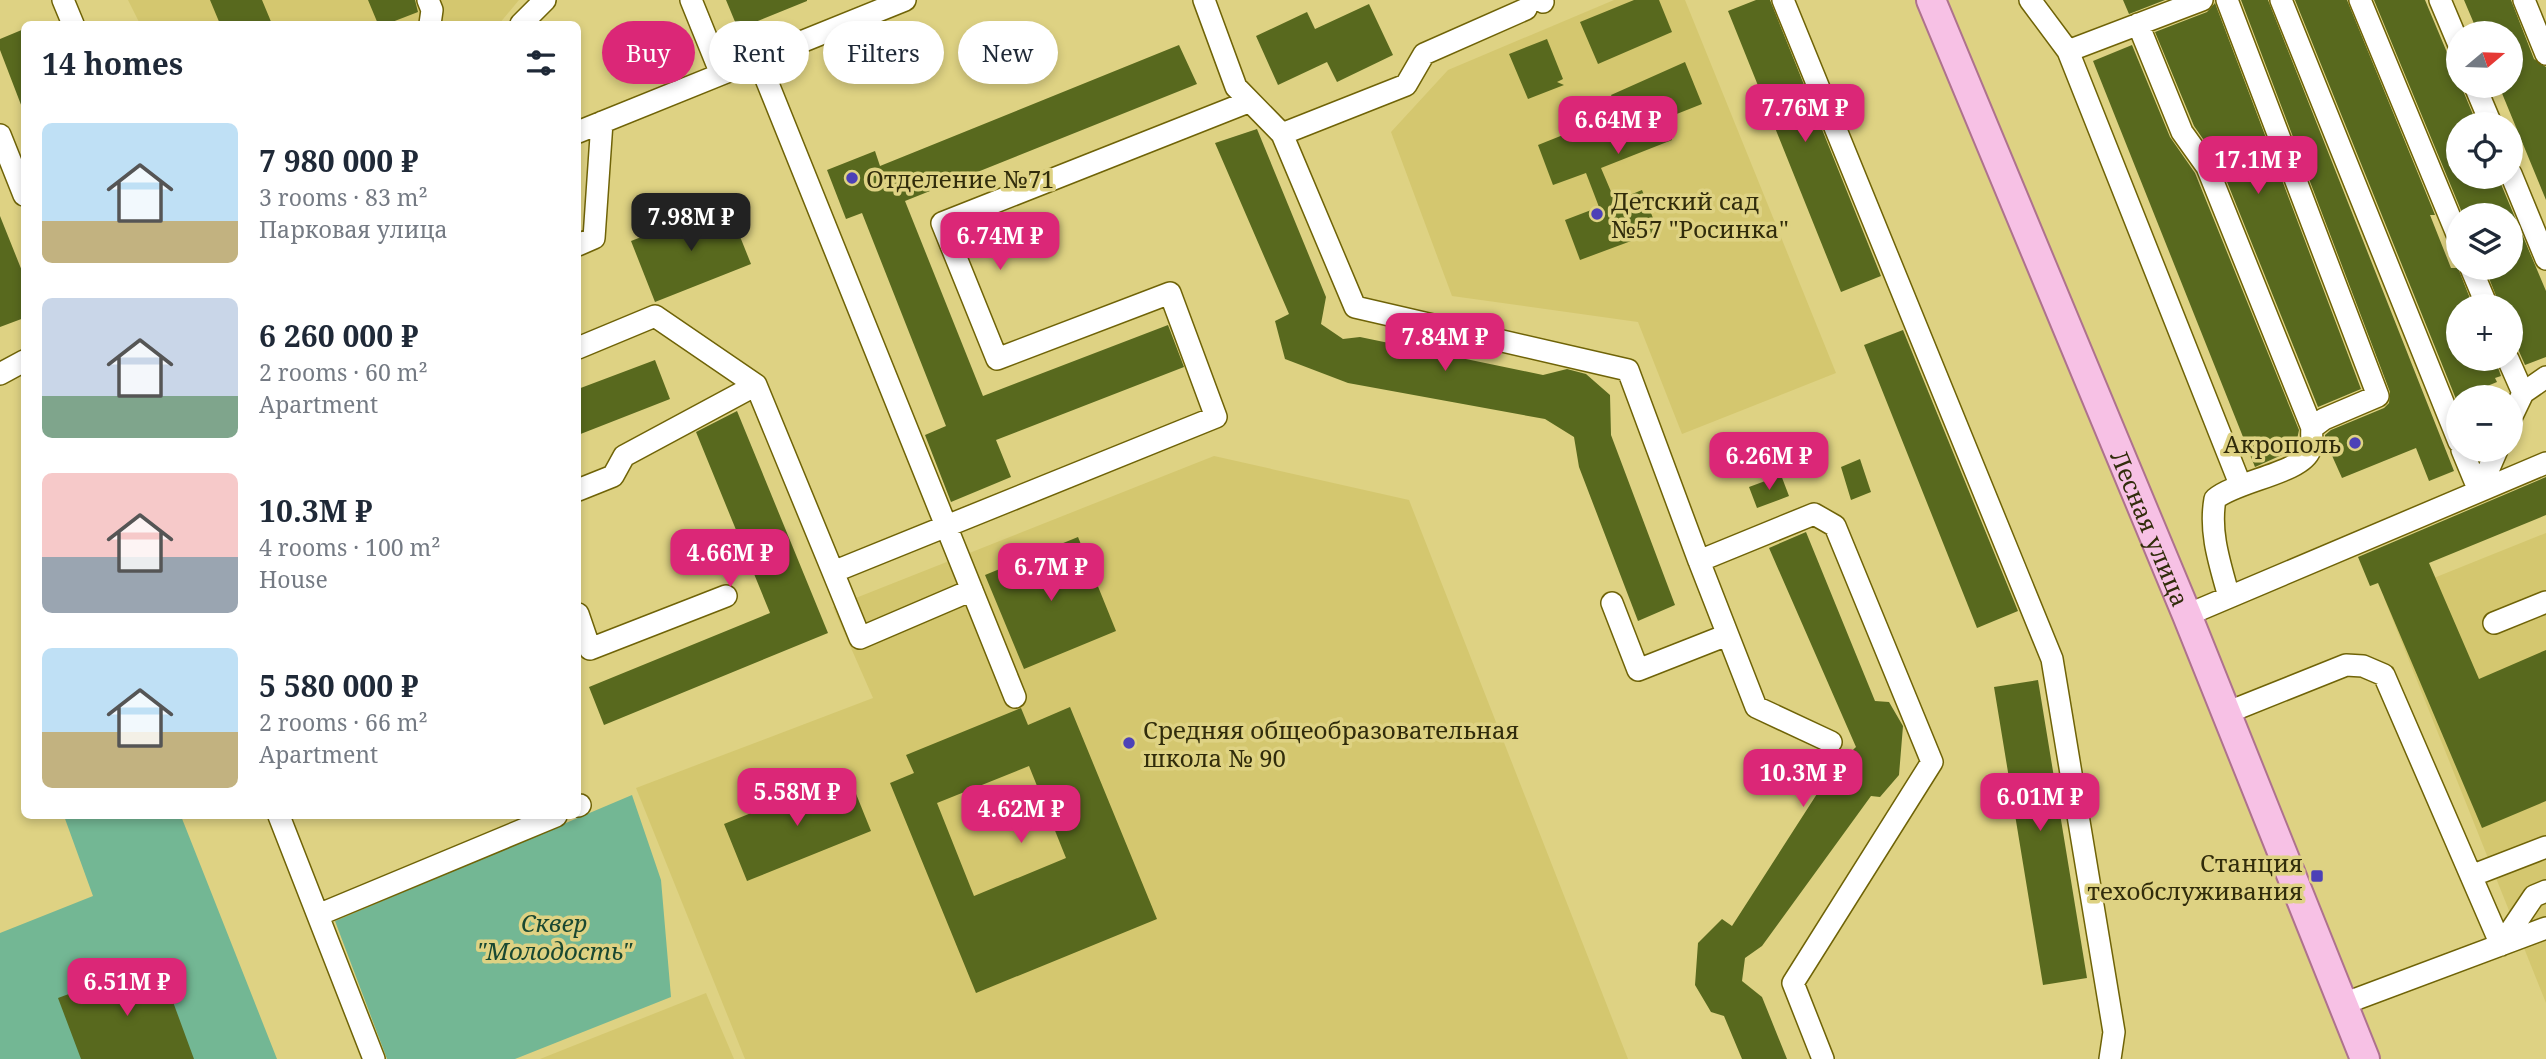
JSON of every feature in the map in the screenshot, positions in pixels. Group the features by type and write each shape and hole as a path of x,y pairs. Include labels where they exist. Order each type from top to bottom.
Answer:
{"main road":[{"name":"Лесная улица","path":"1931,0 2187,615 2365,1059"}],"street":[{"path":"63,0 72,21"},
{"path":"428,0 432,10 430,21"},
{"path":"524,21 545,0"},
{"path":"691,0 709,44"},
{"path":"809,39 905,0"},
{"path":"1204,0 1236,87 1282,134 1355,307 1628,370 1756,707 1831,742"},
{"path":"1783,0 2052,659 2114,1032 2110,1059"},
{"path":"2030,0 2068,51 2240,484"},
{"path":"2068,51 2138,24 2162,7 2202,0"},
{"path":"2227,0 2378,396 2323,419 2312,428"},
{"path":"2281,0 2446,410"},
{"path":"2360,0 2446,208"},
{"path":"2441,0 2449,21"},
{"path":"2524,0 2546,54"},
{"path":"1282,134 1406,85 1424,54 1537,4"},
{"path":"2138,24 2182,132 2207,167 2312,428 2310,450 2300,464 2240,484 2215,499 2212,518 2229,597"},
{"path":"581,131 709,79"},
{"path":"768,84 1015,697"},
{"path":"833,572 1216,417 1170,293 997,359 942,223 1248,102"},
{"path":"581,243 594,238 602,122"},
{"path":"0,135 21,188"},
{"path":"2517,189 2546,259"},
{"path":"581,347 655,316 756,386 860,638 972,590"},
{"path":"0,374 21,363"},
{"path":"2523,393 2546,377"},
{"path":"581,489 613,476 624,456 756,386"},
{"path":"2467,462 2479,491"},
{"path":"2479,491 2492,462"},
{"path":"2187,615 2546,463"},
{"path":"1699,561 1814,514 1835,526 1932,762 1793,983 1823,1059"},
{"path":"581,623 590,649 726,596"},
{"path":"2494,623 2546,602"},
{"path":"1612,603 1638,670 1727,635"},
{"path":"2226,713 2346,665 2363,666 2384,675 2501,946"},
{"path":"280,819 374,1059"},
{"path":"318,915 549,819"},
{"path":"2471,876 2546,846"},
{"path":"2501,946 2535,896 2546,891"},
{"path":"2343,1004 2546,928"}],"shaded area":[{"path":"128,0 519,0 502,21 138,21"},
{"name":"Детский сад №57 \"Росинка\"","path":"1614,0 1685,0 1836,373 1682,434 1638,322 1452,296 1391,132 1448,70"},
{"name":"Средняя общеобразовательная школа № 90","path":"1214,456 1409,500 1628,1059 745,1059 636,788 873,698 833,607"},
{"path":"2546,533 2546,1003 2384,598"},
{"path":"706,993 734,1059 540,1059"}],"green space":[{"name":"Сквер \"Молодость\"","path":"632,795 661,880 671,997 515,1059 387,1059 335,921 575,819 581,819 581,817"},
{"path":"65,819 182,819 277,1059 0,1059 0,933 93,896"}],"building":[{"path":"210,0 262,0 271,21 219,21"},
{"path":"368,0 415,0 418,12 395,21 377,21"},
{"path":"726,0 807,0 758,21 735,21"},
{"path":"1634,0 1659,0 1672,32 1598,64 1580,22"},
{"path":"1756,0 1770,0 1881,276 1841,292 1728,11"},
{"path":"2123,0 2165,0 2129,14"},
{"path":"2241,0 2268,0 2446,451 2446,462 2450,462 2454,471 2429,481 2416,448 2342,478 2325,435 2384,408 2389,403 2390,392"},
{"path":"2295,0 2347,0 2435,215 2430,215 2446,255 2446,280 2463,280 2468,294 2446,294 2446,371 2499,371 2501,376 2495,378 2497,382 2490,385 2450,385"},
{"path":"2374,0 2425,0 2446,50 2446,98 2466,98 2472,112 2446,112 2446,174"},
{"path":"2464,0 2511,0 2519,21 2473,21"},
{"path":"2215,3 2361,389 2318,407 2219,162 2194,126 2155,32 2207,12"},
{"path":"1369,4 1393,55 1337,82 1327,62 1278,85 1256,36 1307,12 1315,29"},
{"path":"21,30 21,105 0,50 0,39"},
{"path":"2524,33 2534,59 2546,67 2546,200 2523,144 2523,112 2510,112 2504,98 2524,98"},
{"path":"1547,39 1563,79 1557,82 1564,85 1528,99 1509,54"},
{"path":"1179,45 1197,84 905,201 983,396 1168,325 1184,367 996,440 1011,477 951,502 925,435 946,426 862,213 846,219 827,170 875,151 880,166"},
{"path":"2132,45 2170,137 2195,173 2299,430 2295,449 2255,467 2093,61"},
{"path":"1685,62 1702,104 1664,119 1672,140 1601,168 1615,201 1642,190 1658,231 1580,260 1565,220 1599,207 1586,173 1553,185 1538,145 1603,119 1578,105 1597,98 1616,105 1611,95"},
{"path":"1257,129 1326,297 1321,324 1343,339 1360,337 1543,375 1567,369 1586,374 1610,395 1611,435 1675,605 1638,621 1579,467 1574,437 1545,419 1348,383 1285,359 1275,321 1289,314 1215,143"},
{"path":"2452,189 2503,189 2509,203 2458,203"},
{"path":"727,204 751,264 655,302 631,241"},
{"path":"0,216 21,268 21,319 0,327"},
{"path":"2523,236 2546,291 2546,357 2525,365 2523,360 2523,294 2495,294 2490,280 2523,280"},
{"path":"1903,330 2018,611 1977,628 1864,345"},
{"path":"655,360 670,399 581,434 581,388"},
{"path":"737,411 828,633 604,725 589,687 770,613 696,432"},
{"path":"1860,459 1871,492 1851,500 1841,467"},
{"path":"1781,475 1789,496 1757,508 1749,487"},
{"path":"2546,477 2546,515 2429,563 2479,679 2546,650 2546,801 2482,828 2378,583 2370,586 2358,557"},
{"path":"1806,532 1875,701 1889,702 1903,726 1899,775 1880,797 1871,796 1762,946 1745,958 1742,981 1762,997 1787,1059 1742,1059 1724,1016 1711,1012 1695,985 1698,943 1722,919 1732,926 1833,769 1856,747 1769,548"},
{"path":"1078,537 1116,631 1024,669 985,575"},
{"path":"2038,680 2087,978 2043,985 1994,687"},
{"path":"1070,707 1157,919 976,993 890,783 914,773 906,755 1021,708 1028,725","holes":["1029,766 1066,858 974,896 937,803"]},
{"path":"848,774 871,831 747,881 724,824"},
{"path":"158,961 194,1059 81,1059 58,998"}],"place":[{"name":"Отделение №71","path":"852,178"},
{"name":"Детский сад №57 \"Росинка\"","path":"1597,214"},
{"name":"Акрополь","path":"2355,443"},
{"name":"Средняя общеобразовательная школа № 90","path":"1129,743"},
{"name":"Станция техобслуживания","path":"2317,876"}]}
